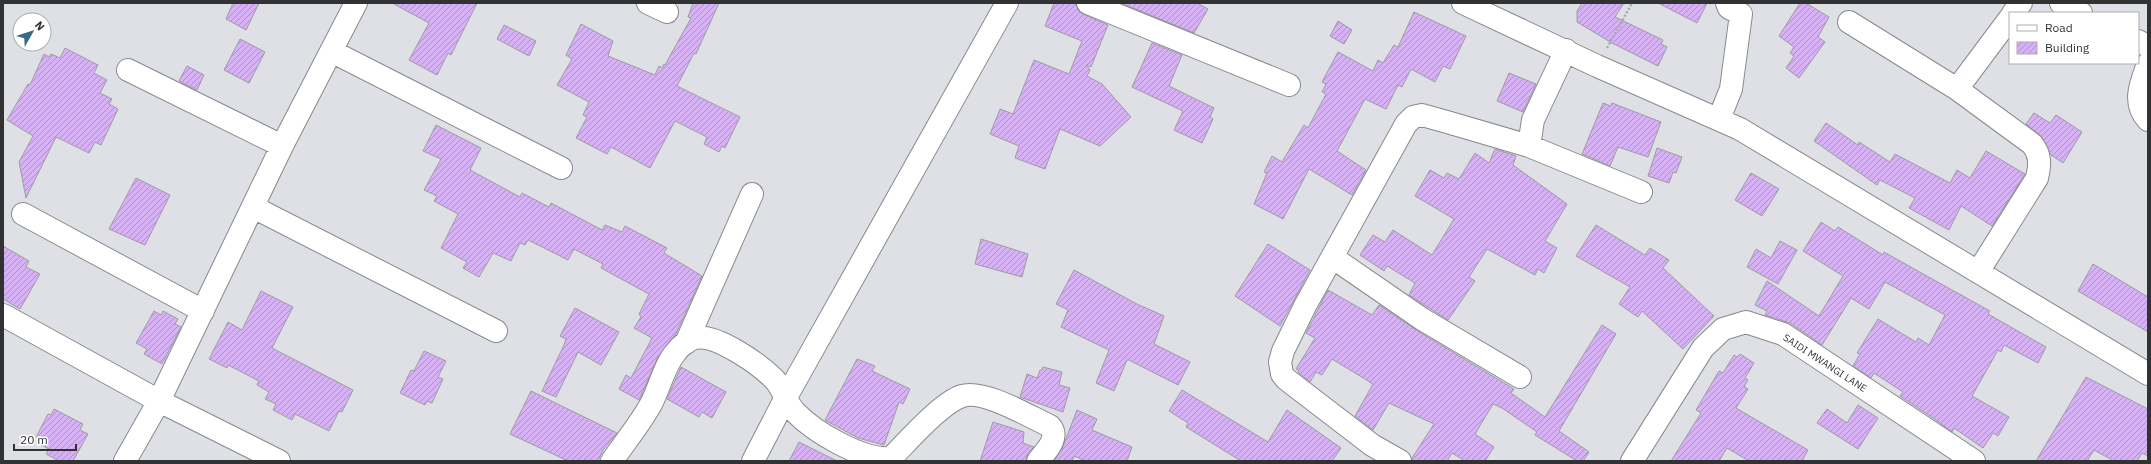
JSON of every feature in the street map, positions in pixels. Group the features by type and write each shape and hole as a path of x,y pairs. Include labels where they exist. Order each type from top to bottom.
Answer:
{"street":[{"path":"125,461 159,401 282,146 356,3"},
{"path":"753,461 785,399 1007,3"},
{"path":"1088,3 1289,85"},
{"path":"1463,3 1566,50 1597,66 1740,129 2148,374"},
{"path":"1719,119 1730,89 1741,14 1729,8 1728,3"},
{"path":"2015,12 2021,3"},
{"path":"2061,3 2079,12"},
{"path":"1957,89 2009,19"},
{"path":"1849,22 1957,89 2032,144 2038,152 2040,162 2037,178 1978,272"},
{"path":"2139,42 2148,46"},
{"path":"1529,146 1533,120 1566,50"},
{"path":"331,51 561,168"},
{"path":"2148,64 2138,92 2141,112 2148,120"},
{"path":"128,70 282,146"},
{"path":"1400,461 1372,446 1282,374 1280,362 1283,351 1332,257 1406,124 1413,117 1422,115 1529,146 1641,192"},
{"path":"686,342 752,194"},
{"path":"253,207 496,331"},
{"path":"24,214 203,311"},
{"path":"1332,257 1422,319 1520,377"},
{"path":"3,315 159,401 278,461"},
{"name":"SAIDI MWANGI LANE","path":"1632,461 1703,348 1723,329 1746,322 1783,334 1974,461"},
{"path":"612,461 651,404 675,353 686,342 696,337 713,341 743,353 775,380 794,412 826,435 870,456 881,459 891,458 949,403 963,396 976,395 993,399 1050,426 1054,433 1054,438 1038,461"}],"path":[{"path":"1597,66 1632,3"}],"building":[{"path":"233,3 259,3 246,30 226,19"},
{"path":"392,3 477,3 451,55 448,53 437,75 409,60 429,23"},
{"path":"693,3 719,3 696,54 694,53 677,86 740,117 725,148 722,146 719,152 704,144 707,137 675,121 650,168 611,147 607,154 576,138 587,117 583,115 589,102 557,85 572,59 566,55 581,24 613,41 608,56 655,75 659,66 662,68 664,64 665,65 691,18 688,17"},
{"path":"1054,3 1076,3 1078,10 1083,14 1108,25 1091,67 1086,65 1090,70 1087,76 1102,84 1131,117 1100,146 1060,129 1045,169 1015,158 1019,146 990,134 1000,109 1013,114 1034,60 1069,74 1082,41 1045,26"},
{"path":"1121,3 1197,3 1208,9 1194,33"},
{"path":"1582,3 1624,3 1615,17 1663,40 1661,44 1667,47 1658,66 1612,43 1577,22 1577,11"},
{"path":"1658,3 1707,3 1697,23"},
{"path":"1800,3 1806,3 1829,17 1818,37 1825,42 1799,78 1786,68 1794,56 1790,53 1794,47 1779,36"},
{"path":"1414,12 1466,36 1450,69 1443,66 1435,82 1411,69 1402,87 1398,85 1386,109 1365,99 1337,151 1366,170 1352,195 1309,169 1283,219 1254,204 1267,173 1264,172 1272,156 1282,162 1304,125 1308,128 1326,94 1322,92 1326,84 1322,82 1338,52 1373,71 1378,60 1383,63 1394,45 1398,47"},
{"path":"1338,21 1352,30 1344,44 1330,36"},
{"path":"504,25 536,41 529,56 497,39"},
{"path":"240,39 265,52 249,83 224,70"},
{"path":"1152,43 1182,55 1169,86 1214,108 1210,117 1213,119 1202,143 1174,130 1183,111 1132,87"},
{"path":"65,48 98,65 94,73 107,80 100,93 112,99 109,104 118,109 101,145 95,142 89,153 56,137 26,198 19,162 33,136 7,120 28,84 30,85 44,54 49,57 51,54 60,58"},
{"path":"187,66 204,75 197,90 179,81"},
{"path":"1509,73 1536,84 1523,112 1497,101"},
{"path":"1603,103 1611,106 1612,103 1661,122 1648,157 1618,147 1610,166 1582,154"},
{"path":"2034,113 2050,123 2056,115 2082,132 2063,163 2051,155 2042,137 2026,124"},
{"path":"1826,123 1858,145 1859,142 1890,162 1895,154 1950,183 1957,170 1970,178 1986,151 2025,174 1992,226 1961,206 1949,230 1909,208 1915,198 1880,180 1877,185 1814,141"},
{"path":"436,125 481,148 470,170 520,197 522,193 549,207 551,203 602,230 605,225 622,232 625,226 667,248 664,253 702,276 676,334 658,357 639,400 619,389 626,375 631,378 652,338 634,328 641,317 639,314 649,294 601,268 603,264 574,249 568,260 528,240 525,245 520,243 511,261 493,253 479,277 463,268 467,262 441,248 458,214 434,201 437,196 424,190 441,159 423,151"},
{"path":"1657,148 1682,157 1676,173 1673,172 1669,183 1648,176"},
{"path":"1495,149 1516,156 1513,165 1567,204 1545,241 1557,248 1544,273 1538,269 1535,275 1487,249 1469,277 1475,281 1448,320 1409,295 1415,283 1387,266 1384,271 1360,255 1373,235 1385,242 1393,230 1432,255 1454,219 1415,196 1430,170 1444,178 1447,173 1459,179 1475,153 1489,163"},
{"path":"1751,173 1779,189 1762,216 1735,200"},
{"path":"136,178 170,195 145,245 109,229"},
{"path":"1821,222 1835,231 1838,227 1883,255 1884,252 1990,311 1988,314 2046,347 2038,363 2004,345 2001,352 1998,350 1972,396 2009,417 1998,436 1993,433 1983,448 1954,428 1952,432 1900,396 1903,392 1874,373 1871,378 1853,366 1860,354 1857,353 1878,319 1916,342 1918,338 1929,345 1945,315 1885,282 1869,309 1851,298 1822,345 1790,323 1765,315 1767,311 1755,305 1767,281 1819,316 1843,276 1803,251"},
{"path":"1596,225 1645,255 1650,248 1669,260 1663,268 1714,316 1683,349 1642,311 1638,317 1619,304 1630,287 1576,256"},
{"path":"981,239 1028,254 1022,277 975,264"},
{"path":"1780,241 1797,250 1778,284 1747,267 1756,249 1771,258"},
{"path":"1268,244 1310,270 1280,326 1235,296"},
{"path":"3,246 29,261 26,267 40,274 20,309 3,299"},
{"path":"2093,264 2148,297 2148,332 2078,291"},
{"path":"1074,270 1137,304 1164,316 1154,344 1190,362 1178,385 1129,360 1127,360 1114,391 1096,383 1109,350 1061,327 1068,310 1056,304"},
{"path":"1328,290 1372,315 1379,305 1416,330 1514,389 1511,393 1545,417 1602,325 1616,334 1559,431 1589,452 1583,461 1577,461 1535,435 1537,432 1502,408 1493,404 1475,434 1494,447 1485,461 1465,461 1452,453 1447,461 1412,461 1412,458 1434,424 1389,403 1373,430 1355,416 1373,384 1332,359 1322,375 1316,372 1310,382 1298,372 1299,370 1296,369 1315,338 1306,333"},
{"path":"261,291 293,307 272,348 353,390 342,412 339,411 329,431 295,414 292,420 273,410 276,404 265,399 269,392 257,385 259,381 228,365 227,368 209,359 228,322 242,330"},
{"path":"575,308 619,332 601,365 578,352 556,397 542,391 566,339 560,336"},
{"path":"154,311 161,315 163,311 178,319 175,324 181,327 162,364 144,354 147,349 136,343"},
{"path":"424,351 446,361 438,377 443,379 432,403 427,401 425,405 400,393 411,370 414,371"},
{"path":"1740,354 1754,363 1745,378 1748,380 1744,387 1748,389 1736,408 1808,450 1802,461 1749,461 1727,448 1719,461 1671,461 1701,413 1696,410 1719,371 1723,373 1734,355 1737,357"},
{"path":"857,359 875,366 872,371 910,389 903,404 899,402 884,445 858,438 825,420"},
{"path":"681,367 726,392 712,418 702,412 699,417 667,399"},
{"path":"1043,367 1062,372 1059,385 1070,388 1063,412 1020,397 1027,374 1037,378"},
{"path":"2086,377 2148,409 2148,456 2142,453 2137,461 2114,461 2094,450 2087,461 2036,461"},
{"path":"1182,390 1268,442 1287,410 1341,448 1332,461 1241,461 1186,427 1188,423 1169,411"},
{"path":"531,391 617,433 603,450 598,461 568,461 510,434"},
{"path":"1858,405 1878,418 1858,449 1817,423 1827,409 1847,423"},
{"path":"54,409 83,424 80,430 88,434 73,461 59,461 46,454 49,449 39,444 41,441 36,437 48,414 51,415"},
{"path":"1077,410 1097,419 1092,430 1132,447 1127,461 1086,461 1074,456 1072,461 1054,461 1062,449"},
{"path":"993,422 1024,432 1023,443 1034,447 1028,453 1026,461 980,461"},
{"path":"799,442 837,461 789,461"}]}
